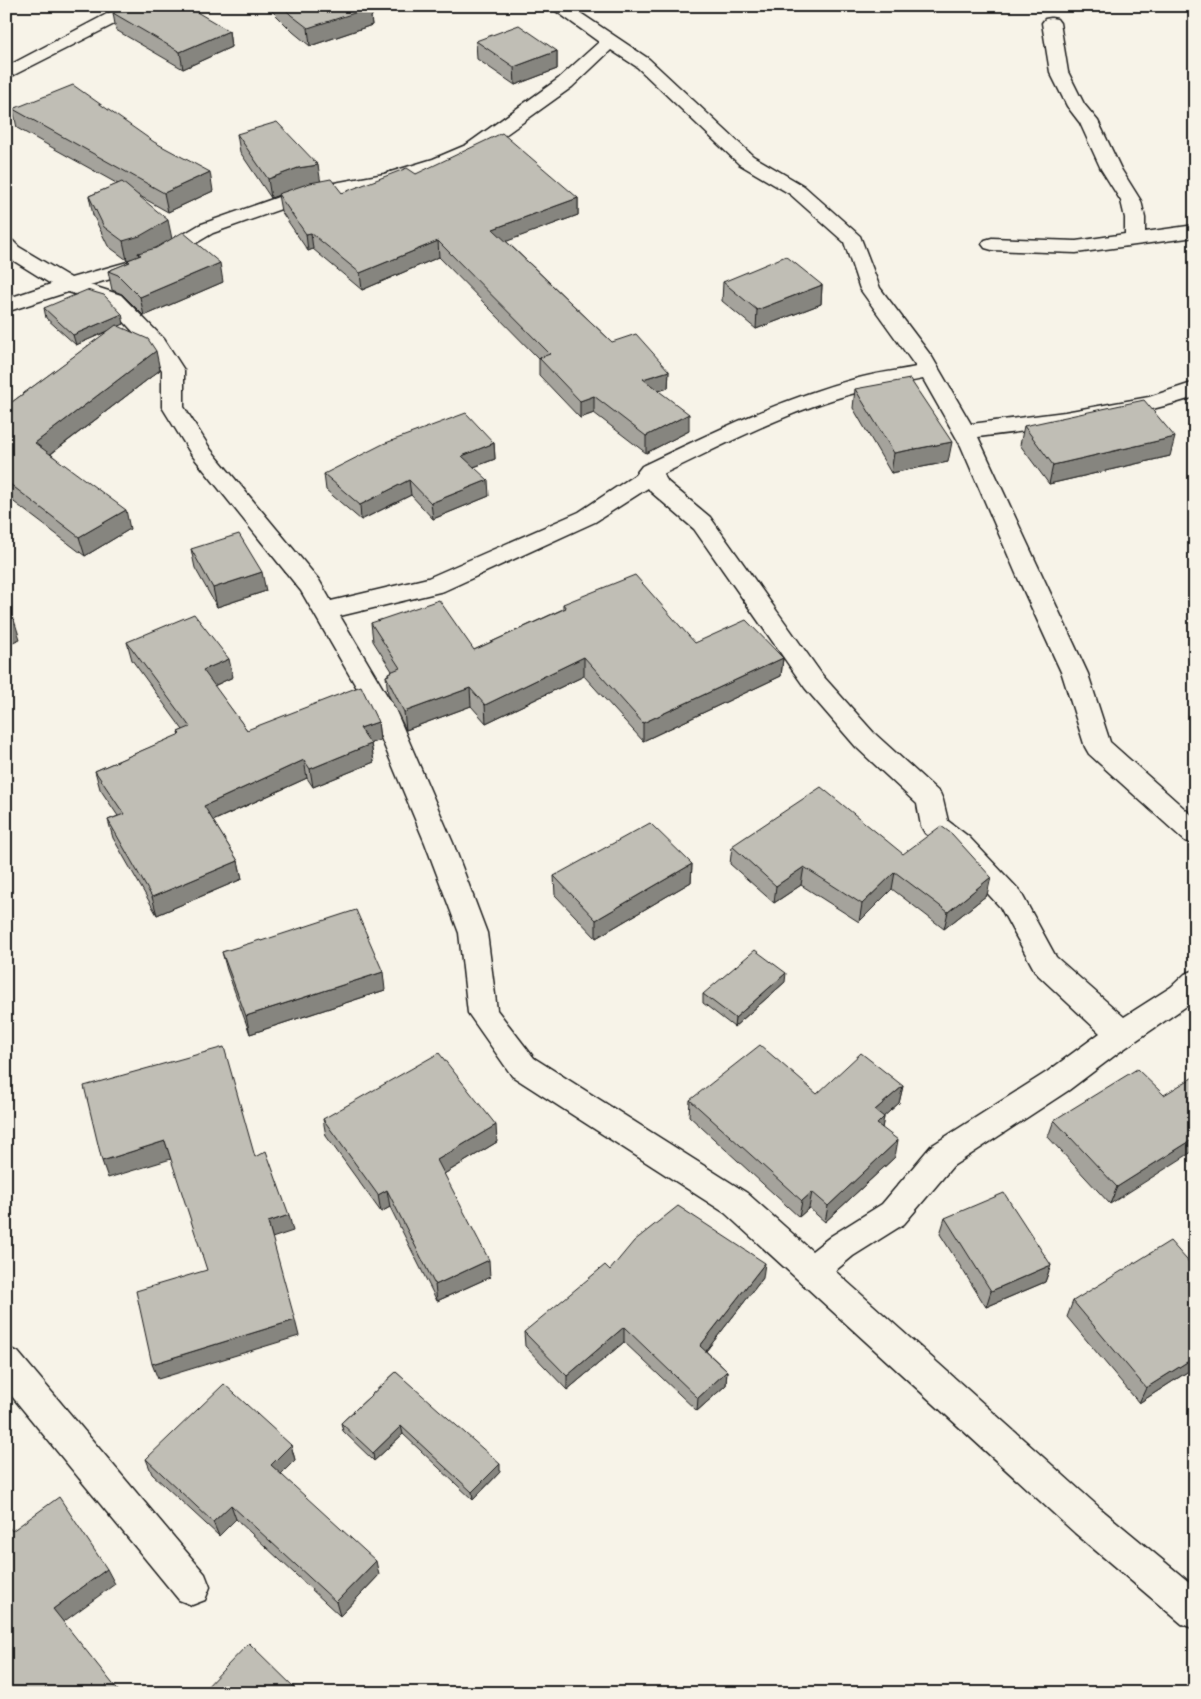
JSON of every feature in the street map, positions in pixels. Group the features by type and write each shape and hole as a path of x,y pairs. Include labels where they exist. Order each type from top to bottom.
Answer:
{"street":[{"path":"6,74 136,6"},
{"path":"562,7 643,62 746,160 796,190 852,240 870,289 921,356 964,432 1028,576 1076,674 1098,747 1195,834"},
{"path":"1051,24 1059,72 1076,106 1089,121 1111,169 1131,202 1135,218 1135,239"},
{"path":"6,306 152,260 206,229 298,196 387,179 440,162 472,149 565,83 610,41"},
{"path":"992,244 1076,247 1195,231"},
{"path":"6,245 12,251 68,285 114,299 156,344 173,370 173,407 202,454 310,586 382,709 439,843 473,933 483,1013 523,1067 736,1203 1088,1521 1195,1611"},
{"path":"325,611 434,584 587,517 643,480 650,471 730,433 798,405 861,384 930,371"},
{"path":"964,432 1065,419 1153,403 1195,389"},
{"path":"650,471 659,486 702,523 814,682 865,740 930,800 935,826 972,857 1010,899 1046,965 1123,1036"},
{"path":"811,1271 842,1246 893,1214 942,1156 1058,1081 1107,1044 1123,1036 1181,995 1195,982"},
{"path":"6,1363 192,1587"}],"building":[{"path":"128,6 177,6 185,10 190,8 229,31 180,52 113,13"},
{"path":"282,6 369,6 370,8 308,28"},
{"path":"519,25 557,51 514,67 476,41"},
{"path":"73,85 154,142 210,172 164,193 13,109"},
{"path":"277,122 318,165 298,168 268,179 237,134"},
{"path":"502,133 578,198 493,229 612,342 636,334 669,371 643,379 689,414 646,436 594,396 580,401 539,358 550,354 438,241 360,273 311,233 306,234 278,194 310,183 331,179 342,193 407,168 416,174"},
{"path":"122,182 168,220 140,236 123,241 104,227 89,196"},
{"path":"183,232 220,263 140,297 118,275 108,271 130,262 128,260 141,255 138,253 156,248"},
{"path":"786,256 822,285 757,310 723,282"},
{"path":"87,290 104,295 122,314 73,335 44,308"},
{"path":"116,325 148,339 156,351 35,443 126,510 79,537 6,481 6,404 8,405"},
{"path":"910,379 952,442 894,453 855,389"},
{"path":"1144,400 1175,437 1053,465 1024,426"},
{"path":"466,413 494,443 462,456 488,480 431,503 409,480 360,505 324,474 383,444"},
{"path":"239,534 262,572 213,588 191,549"},
{"path":"635,575 695,643 746,620 783,658 643,723 584,657 485,705 470,688 404,712 386,676 389,675 388,673 400,668 371,623 439,600 474,650 566,608 563,604"},
{"path":"6,611 14,620 6,624"},
{"path":"194,614 229,659 203,670 247,730 361,686 378,722 360,728 371,744 310,769 304,760 204,806 238,861 152,897 108,820 124,814 95,771 180,734 178,732 190,727 127,642"},
{"path":"821,787 903,854 941,826 952,834 991,877 948,912 895,872 862,904 804,867 776,886 732,846"},
{"path":"650,823 692,864 596,920 554,876"},
{"path":"356,910 383,972 246,1016 222,952"},
{"path":"755,950 786,973 735,1018 703,994"},
{"path":"760,1045 817,1094 861,1053 903,1086 875,1110 884,1117 877,1124 898,1140 828,1206 812,1192 802,1201 690,1100"},
{"path":"224,1047 255,1157 266,1151 289,1215 268,1222 295,1320 152,1364 136,1291 207,1270 165,1141 102,1161 84,1086"},
{"path":"439,1053 496,1125 437,1160 489,1260 435,1285 387,1190 378,1195 323,1119"},
{"path":"1137,1069 1164,1095 1195,1076 1195,1138 1117,1187 1054,1120"},
{"path":"1004,1193 1051,1265 991,1291 945,1218"},
{"path":"678,1206 765,1263 700,1346 727,1371 698,1398 624,1327 567,1376 524,1332 605,1265 610,1270 634,1241"},
{"path":"1170,1241 1195,1269 1195,1357 1146,1388 1073,1301"},
{"path":"396,1372 500,1464 472,1492 401,1426 373,1453 341,1423"},
{"path":"224,1384 291,1445 271,1465 376,1561 336,1602 231,1505 213,1522 146,1459"},
{"path":"59,1497 107,1569 53,1609 120,1693 6,1693 6,1523 12,1531"},
{"path":"249,1643 300,1693 201,1693"}]}
